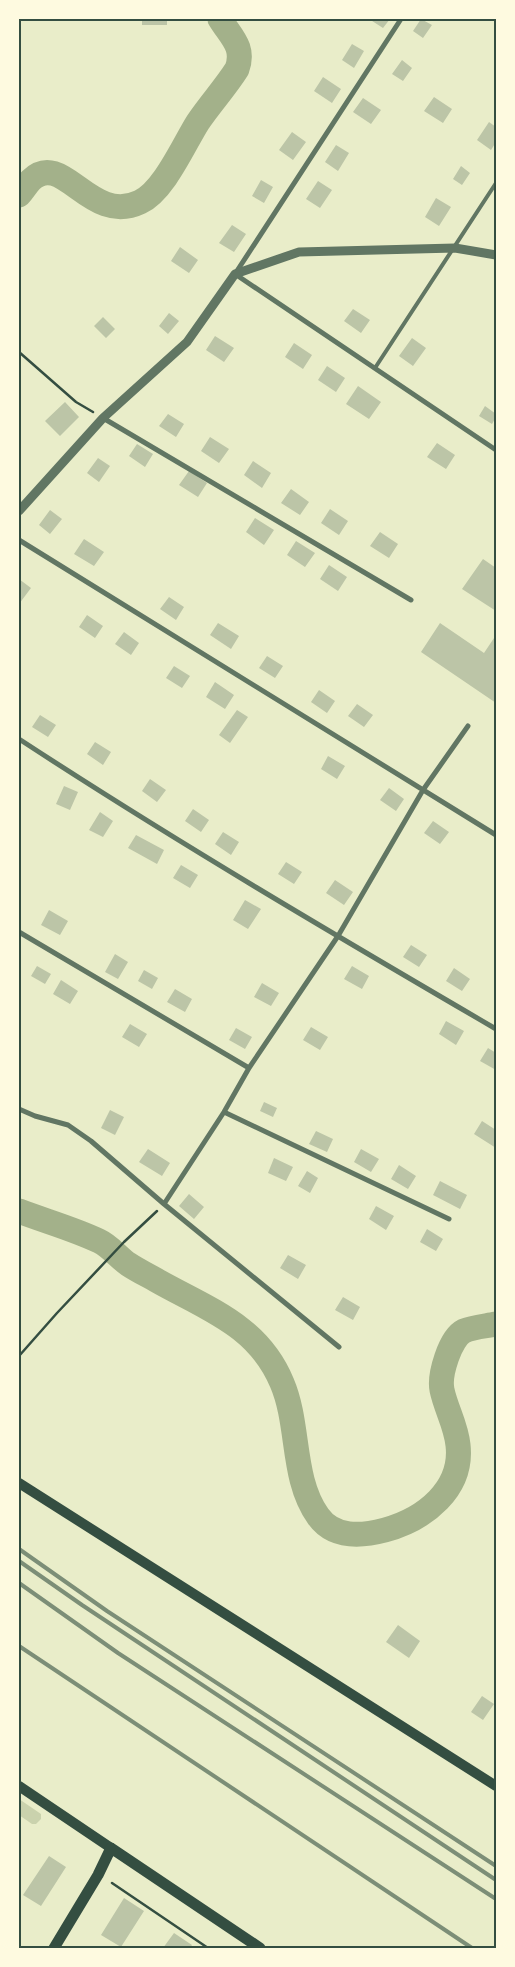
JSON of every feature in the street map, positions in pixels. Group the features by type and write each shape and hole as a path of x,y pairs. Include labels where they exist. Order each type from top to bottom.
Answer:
{"main road":[{"path":"19,1483 496,1786"},
{"path":"19,1786 260,1948"},
{"path":"54,1948 98,1875 111,1848"}],"street":[{"path":"19,511 103,418 188,342 235,274 401,19"},
{"path":"235,274 299,252 455,248 496,255"},
{"path":"235,274 496,450"},
{"path":"103,418 411,600"},
{"path":"19,540 496,835"},
{"path":"164,1204 224,1112 249,1068 338,936 423,790 468,726"},
{"path":"19,739 121,806 496,1029"},
{"path":"19,932 249,1068"},
{"path":"19,1109 35,1116 68,1125 91,1141 164,1204 339,1347"},
{"path":"224,1112 449,1220"}],"lane":[{"path":"375,368 496,183"}],"path":[{"path":"19,352 76,402 103,418"},
{"path":"19,1356 38,1333 124,1242 164,1204"},
{"path":"112,1882 208,1948"}],"green space":[{"path":"19,1799 41,1814 41,1819 36,1824 32,1824 19,1815"}],"building":[{"path":"142,19 167,19 167,25 142,25"},
{"path":"369,19 390,19 383,28"},
{"path":"421,19 432,25 423,38 413,31"},
{"path":"352,44 364,51 354,68 342,60"},
{"path":"402,60 412,68 403,81 392,74"},
{"path":"323,77 341,89 332,103 314,91"},
{"path":"434,97 452,109 443,123 424,111"},
{"path":"363,98 381,110 371,124 353,112"},
{"path":"489,122 496,127 496,142 491,150 477,140"},
{"path":"292,132 306,142 293,160 279,150"},
{"path":"336,145 349,153 338,171 325,162"},
{"path":"461,166 470,173 462,185 453,179"},
{"path":"261,180 273,187 264,203 252,196"},
{"path":"318,181 332,190 320,208 306,199"},
{"path":"436,198 451,207 439,226 425,217"},
{"path":"232,225 246,234 234,252 219,243"},
{"path":"180,247 198,260 189,273 171,261"},
{"path":"353,309 370,320 361,333 344,321"},
{"path":"169,313 179,321 168,334 159,326"},
{"path":"103,317 115,329 106,338 94,326"},
{"path":"215,336 234,348 224,362 206,350"},
{"path":"412,338 426,348 413,366 399,356"},
{"path":"294,343 312,355 303,369 285,357"},
{"path":"327,366 345,378 336,392 318,380"},
{"path":"358,386 381,402 369,419 346,404"},
{"path":"65,402 79,417 60,436 45,421"},
{"path":"485,406 496,414 492,424 479,416"},
{"path":"168,414 184,424 176,437 159,426"},
{"path":"210,437 229,449 219,463 201,451"},
{"path":"437,443 455,455 446,469 427,457"},
{"path":"137,444 153,454 145,467 129,456"},
{"path":"98,458 110,466 99,482 87,473"},
{"path":"253,461 271,473 262,488 244,475"},
{"path":"189,471 207,483 198,497 179,485"},
{"path":"291,489 309,502 300,515 281,503"},
{"path":"330,509 348,521 339,535 321,523"},
{"path":"50,510 62,519 50,534 39,525"},
{"path":"255,518 274,530 264,545 246,532"},
{"path":"380,532 398,544 389,558 370,546"},
{"path":"84,539 104,552 94,566 74,554"},
{"path":"296,541 315,553 305,567 287,555"},
{"path":"483,559 496,568 496,611 462,589"},
{"path":"329,565 347,577 338,591 320,579"},
{"path":"19,579 31,588 19,604"},
{"path":"169,597 184,607 176,620 160,609"},
{"path":"87,615 103,626 95,638 79,627"},
{"path":"218,623 239,636 231,649 210,635"},
{"path":"440,623 484,653 496,635 496,703 421,652"},
{"path":"124,632 139,643 131,655 115,644"},
{"path":"267,656 283,666 275,678 259,668"},
{"path":"174,666 190,676 182,688 166,678"},
{"path":"215,682 234,695 225,709 206,697"},
{"path":"319,690 335,701 327,713 311,702"},
{"path":"357,704 373,715 364,727 348,716"},
{"path":"237,710 248,717 230,743 219,735"},
{"path":"40,715 56,725 48,737 32,727"},
{"path":"95,742 111,752 103,765 87,754"},
{"path":"328,756 345,766 337,779 321,769"},
{"path":"150,779 166,790 157,802 142,791"},
{"path":"64,786 78,792 70,810 56,804"},
{"path":"389,788 404,799 396,811 380,800"},
{"path":"193,809 209,820 201,832 185,821"},
{"path":"100,812 113,821 103,837 89,830"},
{"path":"433,821 449,832 440,844 424,833"},
{"path":"223,832 239,842 231,855 215,844"},
{"path":"136,835 164,850 157,864 128,848"},
{"path":"286,862 302,872 294,884 278,874"},
{"path":"181,865 198,875 190,888 173,878"},
{"path":"335,880 353,892 344,905 326,893"},
{"path":"245,900 261,909 248,929 233,920"},
{"path":"49,910 68,921 60,935 41,925"},
{"path":"411,945 427,955 419,967 403,957"},
{"path":"115,954 128,962 118,979 105,972"},
{"path":"37,966 51,974 45,984 31,976"},
{"path":"352,966 369,976 362,989 344,979"},
{"path":"454,968 470,979 462,991 446,981"},
{"path":"144,970 158,978 152,989 138,981"},
{"path":"61,980 78,991 70,1004 53,994"},
{"path":"262,983 279,993 271,1006 254,997"},
{"path":"175,989 192,999 185,1012 167,1002"},
{"path":"446,1021 464,1031 456,1045 439,1034"},
{"path":"130,1024 147,1034 139,1047 122,1037"},
{"path":"311,1027 328,1037 320,1050 303,1040"},
{"path":"236,1028 252,1037 245,1049 229,1040"},
{"path":"488,1048 496,1053 496,1070 480,1061"},
{"path":"264,1102 277,1108 273,1117 260,1111"},
{"path":"110,1110 124,1117 115,1135 101,1128"},
{"path":"482,1121 496,1130 496,1148 474,1134"},
{"path":"316,1131 333,1139 327,1152 309,1144"},
{"path":"148,1149 170,1163 162,1176 139,1162"},
{"path":"361,1149 379,1159 371,1172 354,1162"},
{"path":"274,1158 293,1167 286,1181 268,1173"},
{"path":"399,1165 416,1176 408,1189 391,1179"},
{"path":"307,1171 318,1178 310,1193 298,1186"},
{"path":"440,1181 467,1195 460,1209 433,1195"},
{"path":"189,1194 204,1207 194,1219 179,1206"},
{"path":"376,1206 394,1216 386,1230 369,1219"},
{"path":"427,1229 443,1239 436,1251 420,1242"},
{"path":"288,1255 306,1265 298,1279 280,1268"},
{"path":"343,1297 360,1307 353,1320 335,1310"},
{"path":"398,1625 420,1641 409,1658 386,1642"},
{"path":"482,1696 494,1704 483,1720 471,1712"},
{"path":"49,1856 66,1867 41,1906 23,1895"},
{"path":"124,1898 144,1911 121,1947 101,1935"},
{"path":"174,1933 192,1945 190,1948 163,1948"}],"waterway":[{"path":"19,195 31,180 43,173 54,174 106,204 122,207 140,202 149,196 165,178 198,122 237,69 239,54 236,42 220,19"},
{"path":"19,1211 103,1243 131,1266 212,1310 245,1333 272,1363 282,1383 288,1399 299,1468 309,1501 318,1516 332,1529 340,1532 367,1534 400,1525 427,1510 448,1488 458,1461 458,1445 442,1390 444,1367 450,1349 459,1335 464,1331 496,1324"}],"railway":[{"path":"19,1549 107,1611 496,1866"},
{"path":"19,1561 82,1605 496,1880"},
{"path":"19,1583 118,1653 496,1899"},
{"path":"19,1646 472,1948"}]}
